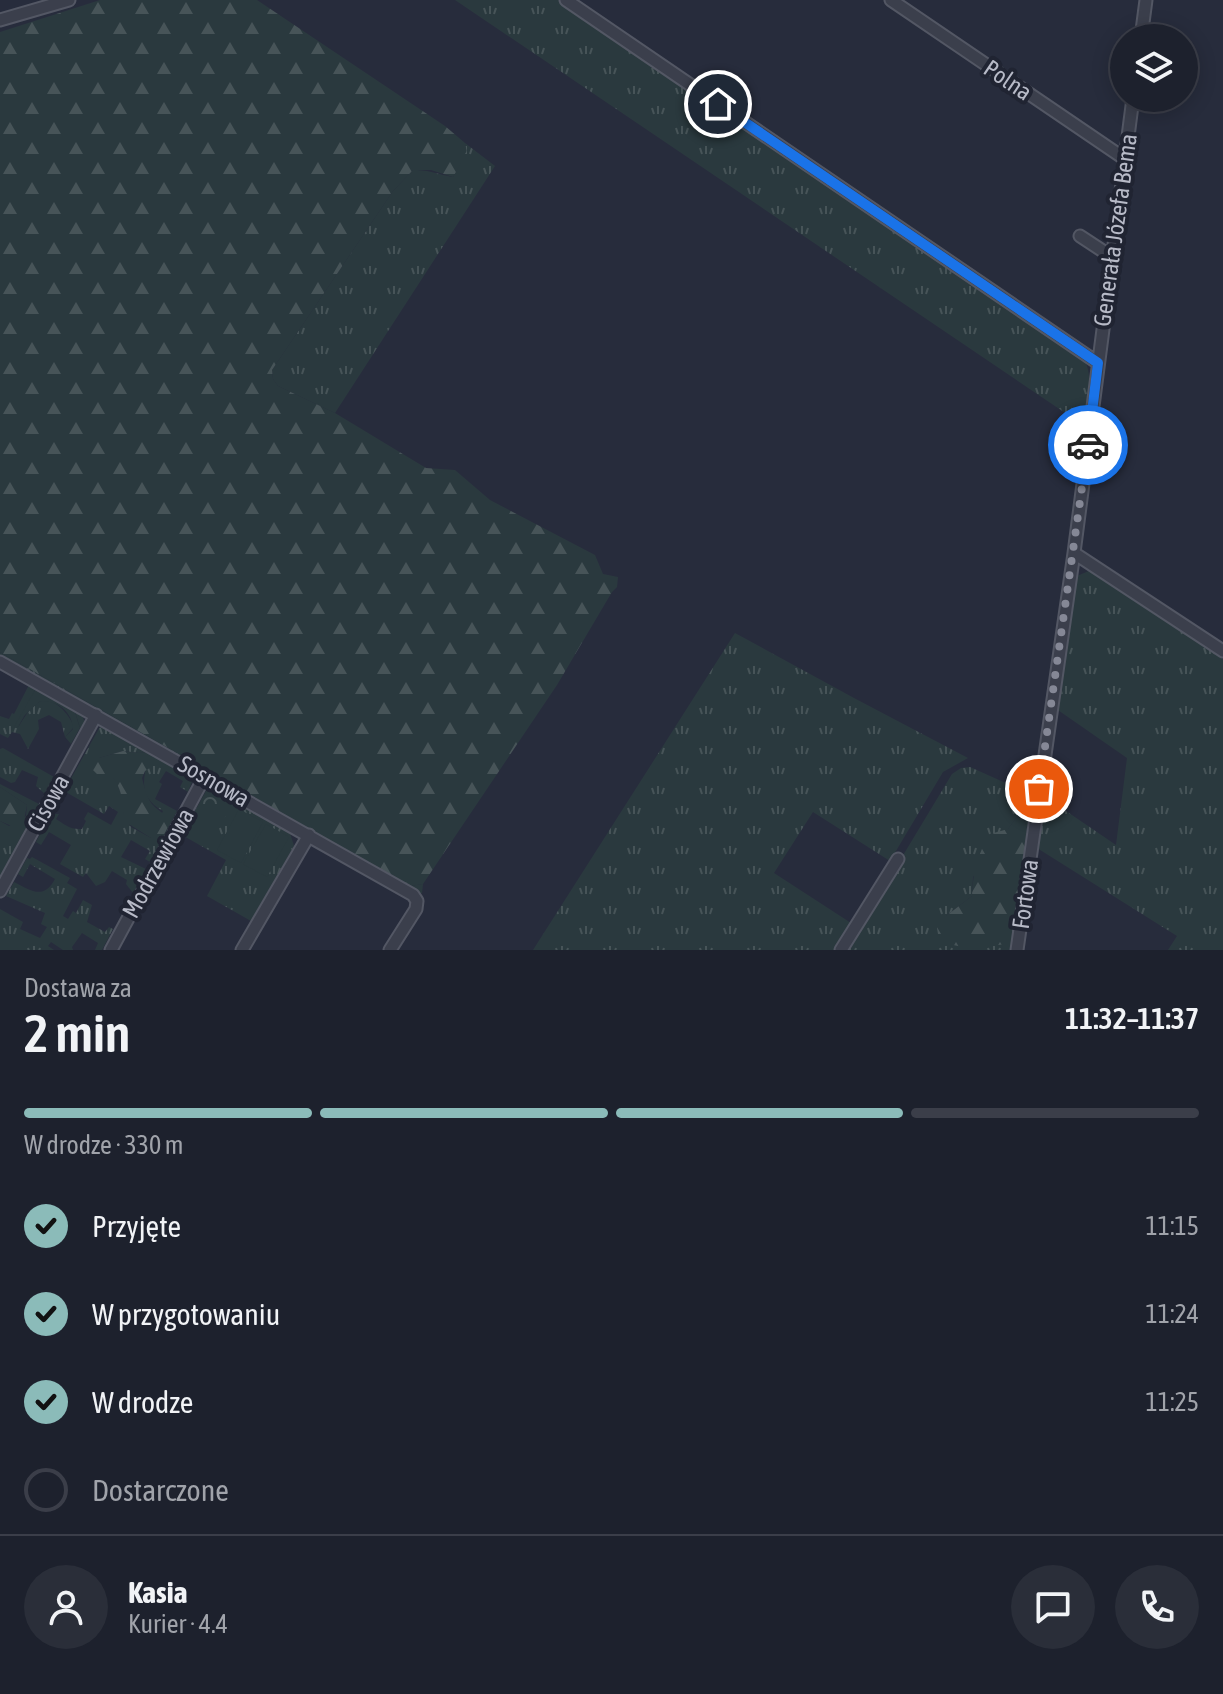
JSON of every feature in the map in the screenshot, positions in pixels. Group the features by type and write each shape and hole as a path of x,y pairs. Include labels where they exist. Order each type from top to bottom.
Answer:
{"street":[{"path":"0,20 69,0"},
{"path":"566,0 1098,363"},
{"name":"Polna","path":"891,0 1125,159"},
{"path":"1143,24 1146,0"},
{"name":"Generała Józefa Bema","path":"1074,553 1131,112"},
{"path":"1080,236 1112,257"},
{"path":"1074,553 1223,651"},
{"name":"Fortowa","path":"1017,950 1074,553"},
{"name":"Sosnowa","path":"0,662 413,895 417,901 416,909 390,950"},
{"name":"Cisowa","path":"0,891 96,715"},
{"name":"Modrzewiowa","path":"111,950 205,776"},
{"path":"242,950 309,835"},
{"path":"841,950 898,859"}],"green space":[{"path":"100,0 257,0 445,126 465,143 467,153 453,177 431,170 413,170 393,191 272,370 278,386 335,413 426,468 455,470 490,500 595,555 603,574 618,577 617,587 557,685 423,884 410,886 0,652 0,32"},
{"path":"455,0 559,0 1080,354 1089,378 1083,425"},
{"path":"465,143 495,166 335,413 278,386 272,370 393,191 413,170 453,177 466,153"},
{"path":"1091,570 1223,659 1223,950 1168,950 1177,936 1037,848 1044,796 1116,845 1127,758 1055,708 1074,581 1077,576"},
{"path":"735,633 968,758 943,772 890,861 813,812 774,873 851,923 834,950 533,950"},
{"path":"0,652 410,886 423,884 422,893 418,894 0,657"},
{"path":"30,683 81,712 85,723 80,728 75,712 35,690 18,728 33,707 44,700 60,707 74,727 65,737 61,722 49,715 38,720 39,729 28,749 20,734 12,732 8,738 0,734 0,716 9,719 14,714"},
{"path":"35,690 75,712 80,728 71,744 65,737 73,729 70,717 51,702 39,702 17,728 14,727"},
{"path":"101,725 188,772 193,779 188,792 180,787 183,781 166,771 159,782 162,784 155,799 177,811 150,862 145,859 150,851 131,840 121,857 146,869 133,893 126,884 127,880 112,871 105,882 96,886 86,873 83,877 60,864 71,845 49,832 41,845 36,842 51,814 59,814 56,819 74,829 82,829 88,812 111,825 118,812 109,806 104,814 64,791","holes":["123,751 150,752 144,777 145,792 154,805 163,811 151,838 131,827 123,813 124,801 117,783 99,758"]},
{"path":"0,749 54,777 45,794 36,786 38,777 22,770 15,782 0,777"},
{"path":"123,751 150,752 156,759 156,764 145,771 142,778 150,801 169,820 163,836 151,838 124,821 117,783 113,778 98,775 92,769 99,758"},
{"path":"970,767 1030,794 1028,831 1023,817 1016,818 973,877 972,896 946,916 1016,921 1012,950 846,950 952,774"},
{"path":"0,784 39,804 0,876 0,821 9,826 26,816 27,805"},
{"path":"0,787 27,805 23,825 16,828 0,821"},
{"path":"212,789 289,830 294,846 251,921 207,896 226,860 182,835 206,791"},
{"path":"216,792 234,802 225,817 210,820 194,813 204,795"},
{"path":"239,809 263,822 241,863 217,850"},
{"path":"1023,817 1028,831 1016,921 1005,944 972,947 939,940 937,928 946,916 972,896 976,864 990,834 1008,829 1016,818"},
{"path":"266,824 289,837 267,877 243,864"},
{"path":"32,857 70,878 67,883 77,889 63,916 68,919 73,911 76,913 83,900 92,905 87,922 105,932 109,927 113,929 102,950 95,950 98,943 82,933 73,950 63,950 51,942 48,946 54,950 0,950 0,909 23,922 20,929 40,938 47,927 41,924 45,913 6,896 14,882 37,892 51,886 55,879 30,864 23,877 18,874 27,858"}],"way so far":[{"path":"1039,789 1088,445"}],"route":[{"path":"718,104 1098,363 1088,445"}]}
